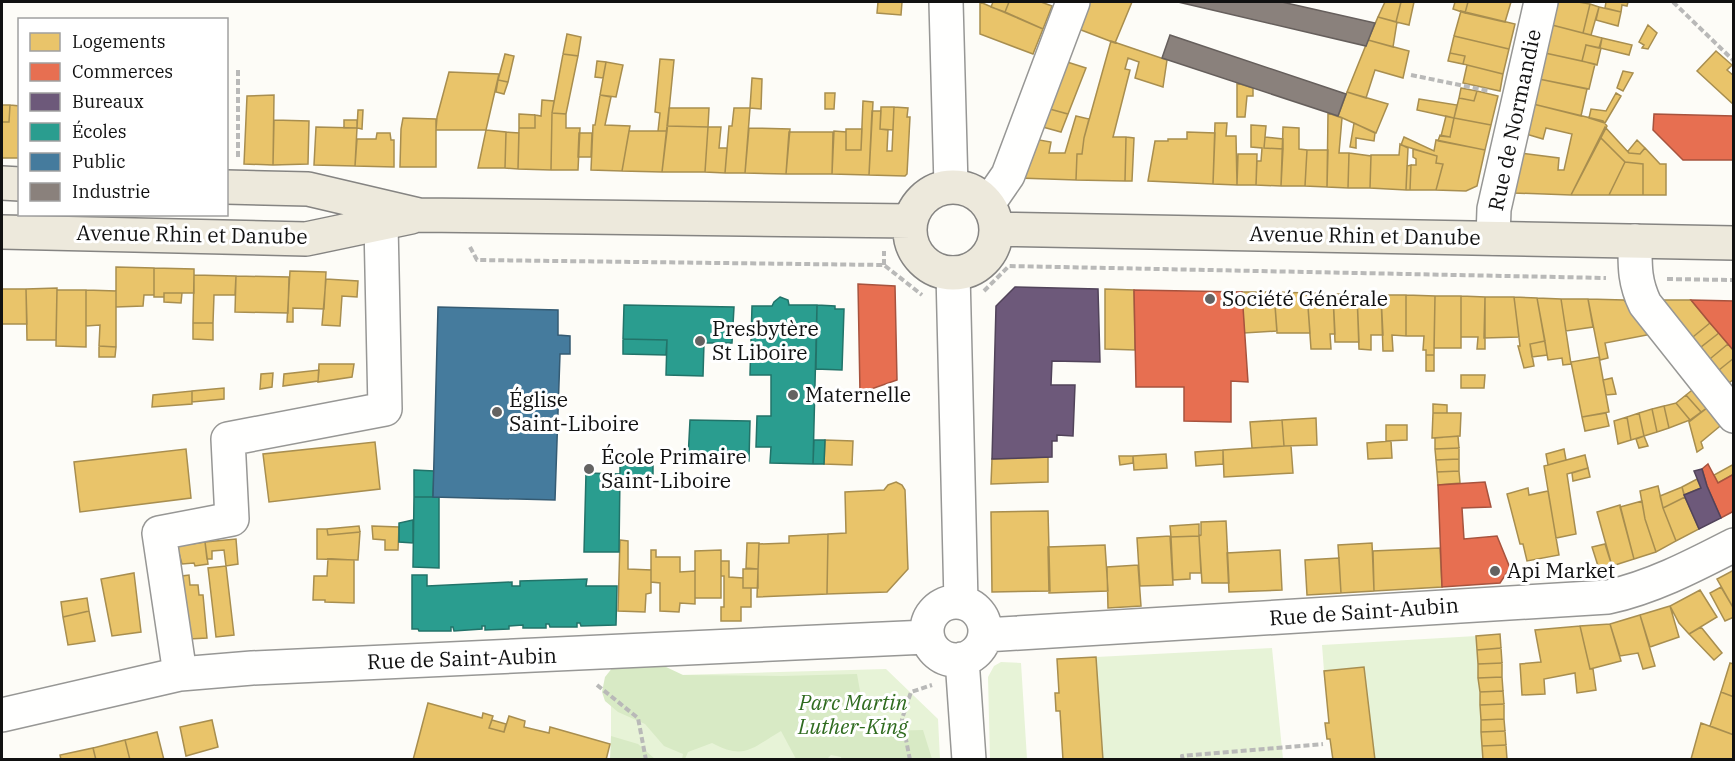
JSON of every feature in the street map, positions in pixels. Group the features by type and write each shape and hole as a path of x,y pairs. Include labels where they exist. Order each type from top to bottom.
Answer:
{"main road":[{"path":"2,183 18,184"},
{"path":"951,186 974,191 992,217 994,243 987,256 976,266 963,272 954,291 935,269 923,261 910,235 915,208 935,191 951,186"},
{"path":"232,188 308,189 419,215 911,221"},
{"name":"Avenue Rhin et Danube","path":"2,232 306,239 419,215"},
{"name":"Avenue Rhin et Danube","path":"992,217 1493,238 1734,243"}],"street":[{"path":"946,2 951,186"},
{"path":"992,217 1073,2"},
{"name":"Rue de Normandie","path":"1493,238 1494,209 1541,2"},
{"path":"180,674 159,533 232,519 228,439 385,409 381,224"},
{"path":"1635,241 1635,278 1645,304 1734,416"},
{"path":"954,291 960,596 981,617 985,635 980,648 969,657 963,666 969,759"},
{"name":"Rue de Saint-Aubin","path":"985,635 1608,597 1629,592 1691,568 1734,545"},
{"path":"960,596 934,610 926,627 930,645 936,653 963,666"},
{"name":"Rue de Saint-Aubin","path":"2,715 180,674 252,668 927,637"}],"path":[{"path":"1672,2 1734,61"},
{"path":"232,188 238,70"},
{"path":"1411,75 1519,98"},
{"path":"477,260 884,265 954,291 1009,266 1734,280"},
{"path":"585,653 595,683 638,718 646,759"},
{"path":"910,759 902,719 911,692 963,666"},
{"path":"1183,759 1182,756 1323,744"}],"green space":[{"path":"1476,636 1483,759 1375,759 1364,667 1324,671 1322,645"},
{"path":"1272,648 1283,759 1103,759 1096,657"},
{"name":"Parc Martin Luther-King","path":"640,661 664,666 683,675 857,674 863,708 887,731 923,730 932,759 842,760 841,757 831,755 827,759 796,759 781,731 748,750 733,751 712,743 688,752 685,759 682,759 683,754 664,746 645,724 618,712 605,701 602,692 605,677 613,667"},
{"path":"1001,662 1021,663 1027,759 990,759 988,677 994,666"},
{"name":"Parc Martin Luther-King","path":"886,669 938,719 940,759 611,760 611,677"},
{"path":"611,736 638,744 655,759 610,759"}],"building: Logements":[{"path":"878,2 902,2 901,15 877,13"},
{"path":"980,2 1043,29 1033,54 980,34"},
{"path":"993,2 1009,2 1005,12 991,7"},
{"path":"1009,2 1041,2 1052,6 1043,29 1005,12"},
{"path":"1086,2 1132,2 1115,43 1076,28"},
{"path":"1385,2 1401,2 1396,22 1378,17"},
{"path":"1401,2 1414,2 1409,25 1396,22"},
{"path":"1455,2 1468,2 1465,13 1453,9"},
{"path":"1468,2 1511,2 1505,22 1465,13"},
{"path":"1557,2 1590,4 1583,33 1552,25"},
{"path":"1606,2 1628,2 1627,6 1622,5 1621,12 1605,8"},
{"path":"1590,4 1599,7 1591,35 1583,33"},
{"path":"1599,7 1621,12 1618,26 1596,20"},
{"path":"1461,11 1515,24 1509,49 1454,36"},
{"path":"1378,17 1397,22 1393,47 1368,40"},
{"path":"1552,25 1602,38 1599,48 1586,45 1582,61 1545,53"},
{"path":"1648,25 1657,33 1648,49 1642,48 1644,45 1639,42"},
{"path":"567,34 581,37 578,56 563,54"},
{"path":"1454,36 1509,49 1503,74 1463,64 1465,56 1450,53"},
{"path":"1602,38 1632,45 1629,55 1600,48"},
{"path":"1368,40 1409,51 1403,78 1375,70 1366,98 1347,92"},
{"path":"1111,41 1167,60 1163,87 1135,78 1139,62 1128,58 1125,69 1130,70 1113,137 1126,137 1125,181 1076,180 1077,154 1082,154 1084,138"},
{"path":"1586,45 1601,48 1597,65 1582,61"},
{"path":"1716,51 1732,65 1727,70 1734,76 1734,105 1697,71"},
{"path":"1450,53 1465,56 1463,64 1448,61"},
{"path":"1545,53 1595,64 1589,89 1539,79"},
{"path":"505,54 514,56 508,82 498,80"},
{"path":"563,54 578,56 566,114 552,113"},
{"path":"660,59 674,60 667,131 658,131 660,113 655,112"},
{"path":"597,61 606,62 603,78 595,77"},
{"path":"1064,61 1086,68 1068,114 1046,108"},
{"path":"606,62 623,65 616,97 600,95"},
{"path":"1467,65 1503,74 1500,91 1463,83"},
{"path":"1623,71 1633,73 1623,91 1617,88"},
{"path":"449,72 499,74 486,130 436,130 437,117"},
{"path":"752,78 762,79 761,109 750,108"},
{"path":"1539,79 1587,89 1581,116 1533,104"},
{"path":"498,80 508,82 504,94 496,92"},
{"path":"1237,83 1253,88 1253,96 1247,96 1245,117 1237,117"},
{"path":"1461,88 1477,91 1474,101 1459,98"},
{"path":"1477,91 1498,96 1491,125 1454,118 1459,98 1474,101"},
{"path":"1347,92 1388,104 1376,133 1338,116"},
{"path":"825,93 835,93 834,109 825,109"},
{"path":"1616,93 1621,96 1605,123 1589,118 1591,109 1606,111"},
{"path":"274,95 273,165 244,164 247,96"},
{"path":"600,95 611,97 605,125 630,126 622,171 591,170 593,125 595,125"},
{"path":"1419,99 1457,105 1454,118 1417,110"},
{"path":"542,100 554,101 551,170 518,169 519,128 535,128 535,115 541,116"},
{"path":"863,101 873,102 869,175 832,174 834,131 846,132 846,150 861,150"},
{"path":"1533,104 1603,121 1607,126 1571,195 1514,193 1521,153 1559,158 1558,170 1564,170 1572,134 1546,128 1543,139 1526,134"},
{"path":"2,105 10,105 9,122 2,122"},
{"path":"10,105 18,106 18,158 2,158 2,122 9,122"},
{"path":"881,107 894,107 893,130 880,129"},
{"path":"894,107 908,108 907,117 910,117 907,174 905,176 869,175 872,111 881,111 880,129 888,130 887,151 892,151"},
{"path":"669,108 709,108 708,127 667,126"},
{"path":"734,108 750,108 745,173 725,173 729,126 732,126"},
{"path":"1046,108 1068,114 1061,132 1039,126"},
{"path":"358,110 363,110 362,129 357,128"},
{"path":"552,113 566,114 566,128 580,128 578,170 551,170"},
{"path":"1328,113 1342,118 1339,153 1349,153 1348,188 1327,187"},
{"path":"519,114 535,115 535,128 519,128"},
{"path":"1076,116 1089,119 1082,154 1077,154 1076,180 1019,178 1034,139 1051,142 1049,153 1065,153"},
{"path":"1446,116 1454,118 1450,137 1441,136"},
{"path":"403,118 436,119 436,167 400,167"},
{"path":"1454,118 1491,125 1485,150 1438,141 1440,135 1450,137"},
{"path":"274,120 309,121 308,164 273,165"},
{"path":"344,120 357,120 357,128 344,128"},
{"path":"1215,123 1227,123 1226,136 1236,136 1237,185 1213,184"},
{"path":"1354,123 1375,133 1374,141 1356,138 1356,148 1350,147"},
{"path":"1251,125 1266,126 1264,148 1283,149 1281,186 1256,185 1257,161 1261,161 1262,148 1251,147"},
{"path":"667,126 708,127 705,172 662,172"},
{"path":"316,127 357,128 355,166 314,165"},
{"path":"708,127 721,127 719,148 727,148 725,173 705,172"},
{"path":"1283,127 1299,128 1299,149 1307,150 1305,186 1281,186"},
{"path":"1605,127 1629,153 1640,154 1645,148 1660,164 1666,164 1666,195 1643,195 1643,164 1625,162 1600,137"},
{"path":"749,128 790,129 786,174 745,173"},
{"path":"846,129 862,129 861,150 846,150"},
{"path":"486,130 506,132 505,168 478,168"},
{"path":"629,131 667,131 662,172 622,171"},
{"path":"506,132 519,133 518,169 505,168"},
{"path":"789,132 833,132 832,174 786,174"},
{"path":"1187,132 1215,133 1213,184 1148,181 1155,141 1187,139"},
{"path":"377,133 390,133 391,140 394,140 394,167 355,166 357,139 376,139"},
{"path":"579,133 592,133 591,157 578,157"},
{"path":"1126,137 1134,138 1132,181 1125,181"},
{"path":"1265,137 1283,139 1283,149 1264,148"},
{"path":"1404,137 1434,151 1436,140 1485,150 1477,186 1466,191 1436,190 1443,164 1436,163 1437,156 1401,145"},
{"path":"1600,137 1625,162 1609,195 1571,195"},
{"path":"1637,140 1645,148 1640,154 1629,153 1628,151"},
{"path":"1400,144 1408,148 1406,190 1370,188 1371,155 1399,155"},
{"path":"1413,149 1437,156 1436,163 1443,164 1436,190 1410,190 1411,165 1416,165"},
{"path":"1307,150 1328,150 1327,187 1305,186"},
{"path":"1349,153 1371,156 1370,188 1348,188"},
{"path":"1238,154 1257,154 1256,185 1237,185"},
{"path":"1625,162 1643,164 1643,195 1609,195"},
{"path":"1411,165 1410,190 1406,190 1407,166"},
{"path":"116,267 154,268 154,295 144,295 143,306 116,307"},
{"path":"154,268 194,269 194,293 164,293 164,297 154,297"},
{"path":"290,271 326,272 324,309 293,308 293,322 287,322"},
{"path":"194,275 236,276 235,295 214,295 213,323 193,323"},
{"path":"236,276 289,277 288,313 235,312"},
{"path":"326,279 358,281 357,297 342,296 340,326 322,325"},
{"path":"57,288 56,340 27,340 26,289"},
{"path":"2,289 26,289 27,324 2,324"},
{"path":"1105,289 1134,290 1135,350 1105,349"},
{"path":"57,290 86,290 86,347 56,346"},
{"path":"86,290 116,291 116,347 99,346 100,325 86,326"},
{"path":"1242,292 1274,292 1277,331 1244,333"},
{"path":"1274,292 1307,293 1310,333 1277,333"},
{"path":"164,293 182,293 181,303 164,302"},
{"path":"1307,293 1333,294 1335,334 1330,334 1331,349 1311,349"},
{"path":"1333,294 1357,294 1359,342 1335,342"},
{"path":"1357,294 1381,295 1383,335 1371,335 1371,350 1359,349"},
{"path":"1381,295 1406,295 1406,336 1392,335 1393,351 1383,351"},
{"path":"1406,295 1435,296 1434,355 1426,355 1426,350 1423,350 1424,336 1406,336"},
{"path":"1435,296 1461,296 1461,348 1434,348"},
{"path":"1461,296 1485,297 1485,349 1477,349 1478,337 1461,337"},
{"path":"1485,297 1514,297 1519,337 1484,338"},
{"path":"1514,297 1537,298 1545,341 1530,344 1534,366 1524,368 1518,346 1520,346"},
{"path":"1537,298 1561,299 1571,364 1563,365 1562,358 1548,360"},
{"path":"1561,299 1588,299 1593,327 1566,331"},
{"path":"1588,299 1624,300 1652,334 1605,343 1608,358 1600,360"},
{"path":"1660,300 1691,300 1710,323 1688,341"},
{"path":"193,323 213,323 213,340 193,339"},
{"path":"1710,323 1719,333 1696,351 1688,341"},
{"path":"1719,333 1728,344 1705,363 1696,351"},
{"path":"1545,341 1547,355 1532,357 1530,344"},
{"path":"1728,344 1734,351 1734,358 1714,374 1705,363"},
{"path":"99,346 116,347 115,357 99,357"},
{"path":"1426,355 1434,355 1434,371 1426,371"},
{"path":"1599,357 1609,412 1582,417 1571,362"},
{"path":"1734,358 1734,379 1725,386 1714,374"},
{"path":"319,364 354,364 352,377 318,382"},
{"path":"319,370 318,381 283,386 284,374"},
{"path":"273,373 272,387 260,389 261,374"},
{"path":"1461,375 1485,375 1484,388 1461,388"},
{"path":"1612,378 1616,394 1606,395 1603,380"},
{"path":"1696,387 1711,405 1701,412 1686,395"},
{"path":"224,388 224,399 192,402 192,391"},
{"path":"192,391 192,404 152,407 153,395"},
{"path":"1686,395 1701,412 1690,420 1676,403"},
{"path":"1676,403 1690,420 1669,428 1664,406"},
{"path":"1433,404 1447,405 1447,413 1433,413"},
{"path":"1711,405 1725,422 1701,442 1703,448 1697,452 1689,422"},
{"path":"1664,406 1669,428 1657,432 1652,409"},
{"path":"1652,409 1657,432 1644,436 1639,413"},
{"path":"1433,413 1461,413 1460,436 1432,438"},
{"path":"1606,413 1609,426 1585,431 1582,417"},
{"path":"1639,413 1644,436 1631,440 1627,417"},
{"path":"1627,417 1631,440 1618,444 1614,421"},
{"path":"1316,418 1317,445 1284,446 1282,420"},
{"path":"1282,420 1284,446 1252,448 1250,422"},
{"path":"1386,425 1407,425 1407,440 1386,441"},
{"path":"1458,436 1459,448 1435,449 1435,438"},
{"path":"1644,436 1648,446 1639,448 1636,439"},
{"path":"825,440 853,441 852,465 824,464"},
{"path":"1391,441 1392,458 1368,459 1367,443"},
{"path":"375,442 380,489 269,502 263,454"},
{"path":"1291,446 1293,473 1224,477 1223,450"},
{"path":"1459,448 1459,459 1436,460 1435,449"},
{"path":"186,449 191,498 80,512 74,462"},
{"path":"1564,449 1566,460 1548,465 1546,454"},
{"path":"1223,450 1223,464 1196,466 1195,452"},
{"path":"1166,454 1167,468 1134,470 1133,456"},
{"path":"1585,455 1588,468 1567,474 1576,534 1556,538 1544,466"},
{"path":"1119,456 1133,456 1133,463 1120,465"},
{"path":"1048,457 1048,482 991,484 992,459"},
{"path":"1459,459 1459,471 1437,472 1436,460"},
{"path":"1734,464 1734,474 1718,483 1714,475"},
{"path":"1588,468 1590,477 1573,481 1572,473"},
{"path":"1459,471 1460,483 1438,485 1437,472"},
{"path":"1697,479 1701,488 1684,495 1682,487"},
{"path":"896,482 905,490 908,569 887,592 827,594 828,534 846,533 845,492 884,490 888,485"},
{"path":"1658,486 1663,508 1676,541 1656,552 1645,519 1640,491"},
{"path":"1682,487 1685,497 1663,508 1660,496"},
{"path":"1528,488 1529,495 1548,491 1559,555 1527,561 1523,544 1520,544 1507,494"},
{"path":"1685,497 1699,529 1676,541 1663,508"},
{"path":"1642,501 1645,519 1656,552 1634,559 1620,507"},
{"path":"1620,505 1634,559 1612,566 1597,512"},
{"path":"1048,511 1050,591 992,592 991,512"},
{"path":"1226,521 1229,583 1202,583 1199,536 1201,535 1201,522"},
{"path":"1199,524 1199,536 1171,537 1170,526"},
{"path":"359,526 360,532 328,535 327,529"},
{"path":"372,526 399,527 398,550 385,550 385,540 373,539"},
{"path":"317,529 327,529 328,535 360,532 358,560 317,559"},
{"path":"828,534 827,594 757,597 759,544 789,543 789,536"},
{"path":"1170,536 1173,585 1140,586 1137,538"},
{"path":"1199,536 1201,573 1190,573 1190,579 1173,580 1171,537"},
{"path":"236,539 238,564 226,566 224,550 212,551 212,559 207,559 205,542"},
{"path":"620,540 628,541 628,569 651,570 651,593 646,594 645,612 618,611"},
{"path":"205,542 208,564 195,566 194,563 182,564 177,546"},
{"path":"747,543 759,543 758,569 746,568"},
{"path":"1372,543 1374,591 1341,593 1338,545"},
{"path":"1605,544 1612,566 1599,569 1592,547"},
{"path":"1105,545 1108,591 1049,593 1048,547"},
{"path":"1440,548 1442,587 1374,591 1373,551"},
{"path":"651,550 656,550 656,557 680,557 680,572 695,571 695,604 680,603 679,612 660,611 660,583 651,582"},
{"path":"721,550 721,598 695,598 695,551"},
{"path":"1280,550 1282,590 1229,592 1227,553"},
{"path":"1339,558 1341,593 1307,595 1305,560"},
{"path":"328,559 354,560 354,603 313,600 314,576 327,576"},
{"path":"721,561 729,561 729,577 743,578 743,588 751,588 751,607 741,607 741,621 721,621 721,607 724,607 724,576 721,576"},
{"path":"1138,565 1141,606 1108,608 1107,567"},
{"path":"226,566 234,635 216,637 208,568"},
{"path":"743,569 758,569 758,588 743,588"},
{"path":"1734,570 1734,609 1717,579"},
{"path":"134,573 141,632 112,636 101,579"},
{"path":"189,575 190,585 198,585 199,595 203,595 207,638 189,639 182,576"},
{"path":"1721,587 1734,609 1734,617 1725,621 1710,593"},
{"path":"1700,590 1717,617 1689,634 1679,623 1670,606"},
{"path":"87,598 89,611 63,617 61,602"},
{"path":"1670,606 1679,637 1650,647 1640,615"},
{"path":"89,611 95,641 68,645 63,617"},
{"path":"1640,615 1655,666 1643,669 1638,653 1620,656 1610,624"},
{"path":"1610,624 1621,661 1590,669 1580,626"},
{"path":"1580,626 1590,669 1593,669 1596,690 1577,693 1575,673 1544,679 1545,694 1522,695 1520,664 1541,662 1535,630"},
{"path":"1701,627 1722,653 1714,660 1689,634"},
{"path":"1500,634 1501,648 1477,650 1476,636"},
{"path":"1501,648 1502,663 1478,664 1477,650"},
{"path":"1096,657 1103,760 1063,760 1060,711 1056,711 1055,693 1059,693 1057,659"},
{"path":"1502,663 1502,677 1478,678 1478,664"},
{"path":"1730,663 1734,664 1734,697 1721,692"},
{"path":"1364,667 1375,760 1333,760 1325,723 1329,723 1324,671"},
{"path":"1502,677 1503,691 1480,692 1478,678"},
{"path":"1503,691 1504,704 1480,705 1480,692"},
{"path":"1721,692 1734,697 1734,735 1710,726"},
{"path":"428,703 482,718 483,713 493,716 489,728 504,732 509,716 525,721 524,727 549,733 550,727 610,744 606,760 413,760"},
{"path":"1504,704 1504,719 1481,720 1480,705"},
{"path":"1504,719 1505,731 1481,732 1481,720"},
{"path":"212,720 218,747 186,756 180,727"},
{"path":"492,720 506,724 504,732 489,728"},
{"path":"1701,723 1734,735 1734,760 1691,759"},
{"path":"1505,731 1506,745 1482,746 1481,732"},
{"path":"157,732 164,760 130,760 125,740"},
{"path":"125,740 130,760 96,760 93,748"},
{"path":"1506,745 1507,759 1483,760 1482,746"},
{"path":"93,748 96,760 61,760 60,755"}],"building: Commerces":[{"path":"1654,114 1734,116 1734,160 1683,160 1653,130"},
{"path":"858,284 895,286 897,380 860,393"},
{"path":"1134,290 1242,292 1248,382 1231,381 1231,422 1184,421 1184,387 1136,387"},
{"path":"1691,300 1734,301 1734,351 1710,323"},
{"path":"1708,464 1718,483 1734,474 1734,511 1721,518 1702,469"},
{"path":"1485,482 1491,507 1462,508 1464,539 1497,536 1510,568 1500,583 1442,587 1438,485"}],"building: Bureaux":[{"path":"1015,287 1098,289 1100,362 1052,361 1051,385 1075,385 1073,436 1057,435 1057,441 1052,441 1052,457 992,459 996,306"},
{"path":"1702,469 1721,518 1699,529 1684,495 1701,488 1694,471"}],"building: Écoles":[{"name":"Maternelle","path":"780,297 788,300 789,305 817,305 813,464 770,463 771,447 756,447 757,416 771,416 771,375 750,375 752,306 772,306"},
{"name":"Presbytère St Liboire","path":"624,305 734,307 732,343 704,343 703,376 666,375 667,340 623,339"},
{"path":"817,305 844,309 842,370 816,369"},
{"path":"623,339 667,340 666,355 623,354"},
{"path":"690,420 750,421 749,461 688,459"},
{"path":"814,440 825,440 824,464 813,464"},
{"path":"620,460 653,461 653,478 620,478"},
{"path":"414,470 434,471 433,497 414,497"},
{"path":"586,473 620,474 619,552 584,552"},
{"path":"414,497 439,497 439,568 413,567"},
{"path":"413,520 413,543 399,542 399,523"},
{"path":"412,575 427,575 427,586 512,582 512,586 520,586 520,581 587,579 586,586 617,586 616,625 581,626 577,623 577,627 550,627 546,624 546,628 523,628 523,625 509,626 509,629 485,630 485,626 482,626 482,629 454,631 451,627 451,631 419,631 412,629"}],"building: Public":[{"name":"Église Saint-Liboire","path":"438,307 558,310 558,335 570,336 570,354 560,354 555,500 433,497"}],"building: Industrie":[{"path":"1178,2 1282,2 1375,23 1366,46"},
{"path":"1170,35 1346,94 1338,116 1162,58"}],"place":[{"name":"Société Générale","path":"1210,299"},
{"name":"Presbytère St Liboire","path":"700,341"},
{"name":"Maternelle","path":"793,395"},
{"name":"Église Saint-Liboire","path":"497,412"},
{"name":"École Primaire Saint-Liboire","path":"589,469"},
{"name":"Api Market","path":"1495,571"}]}
